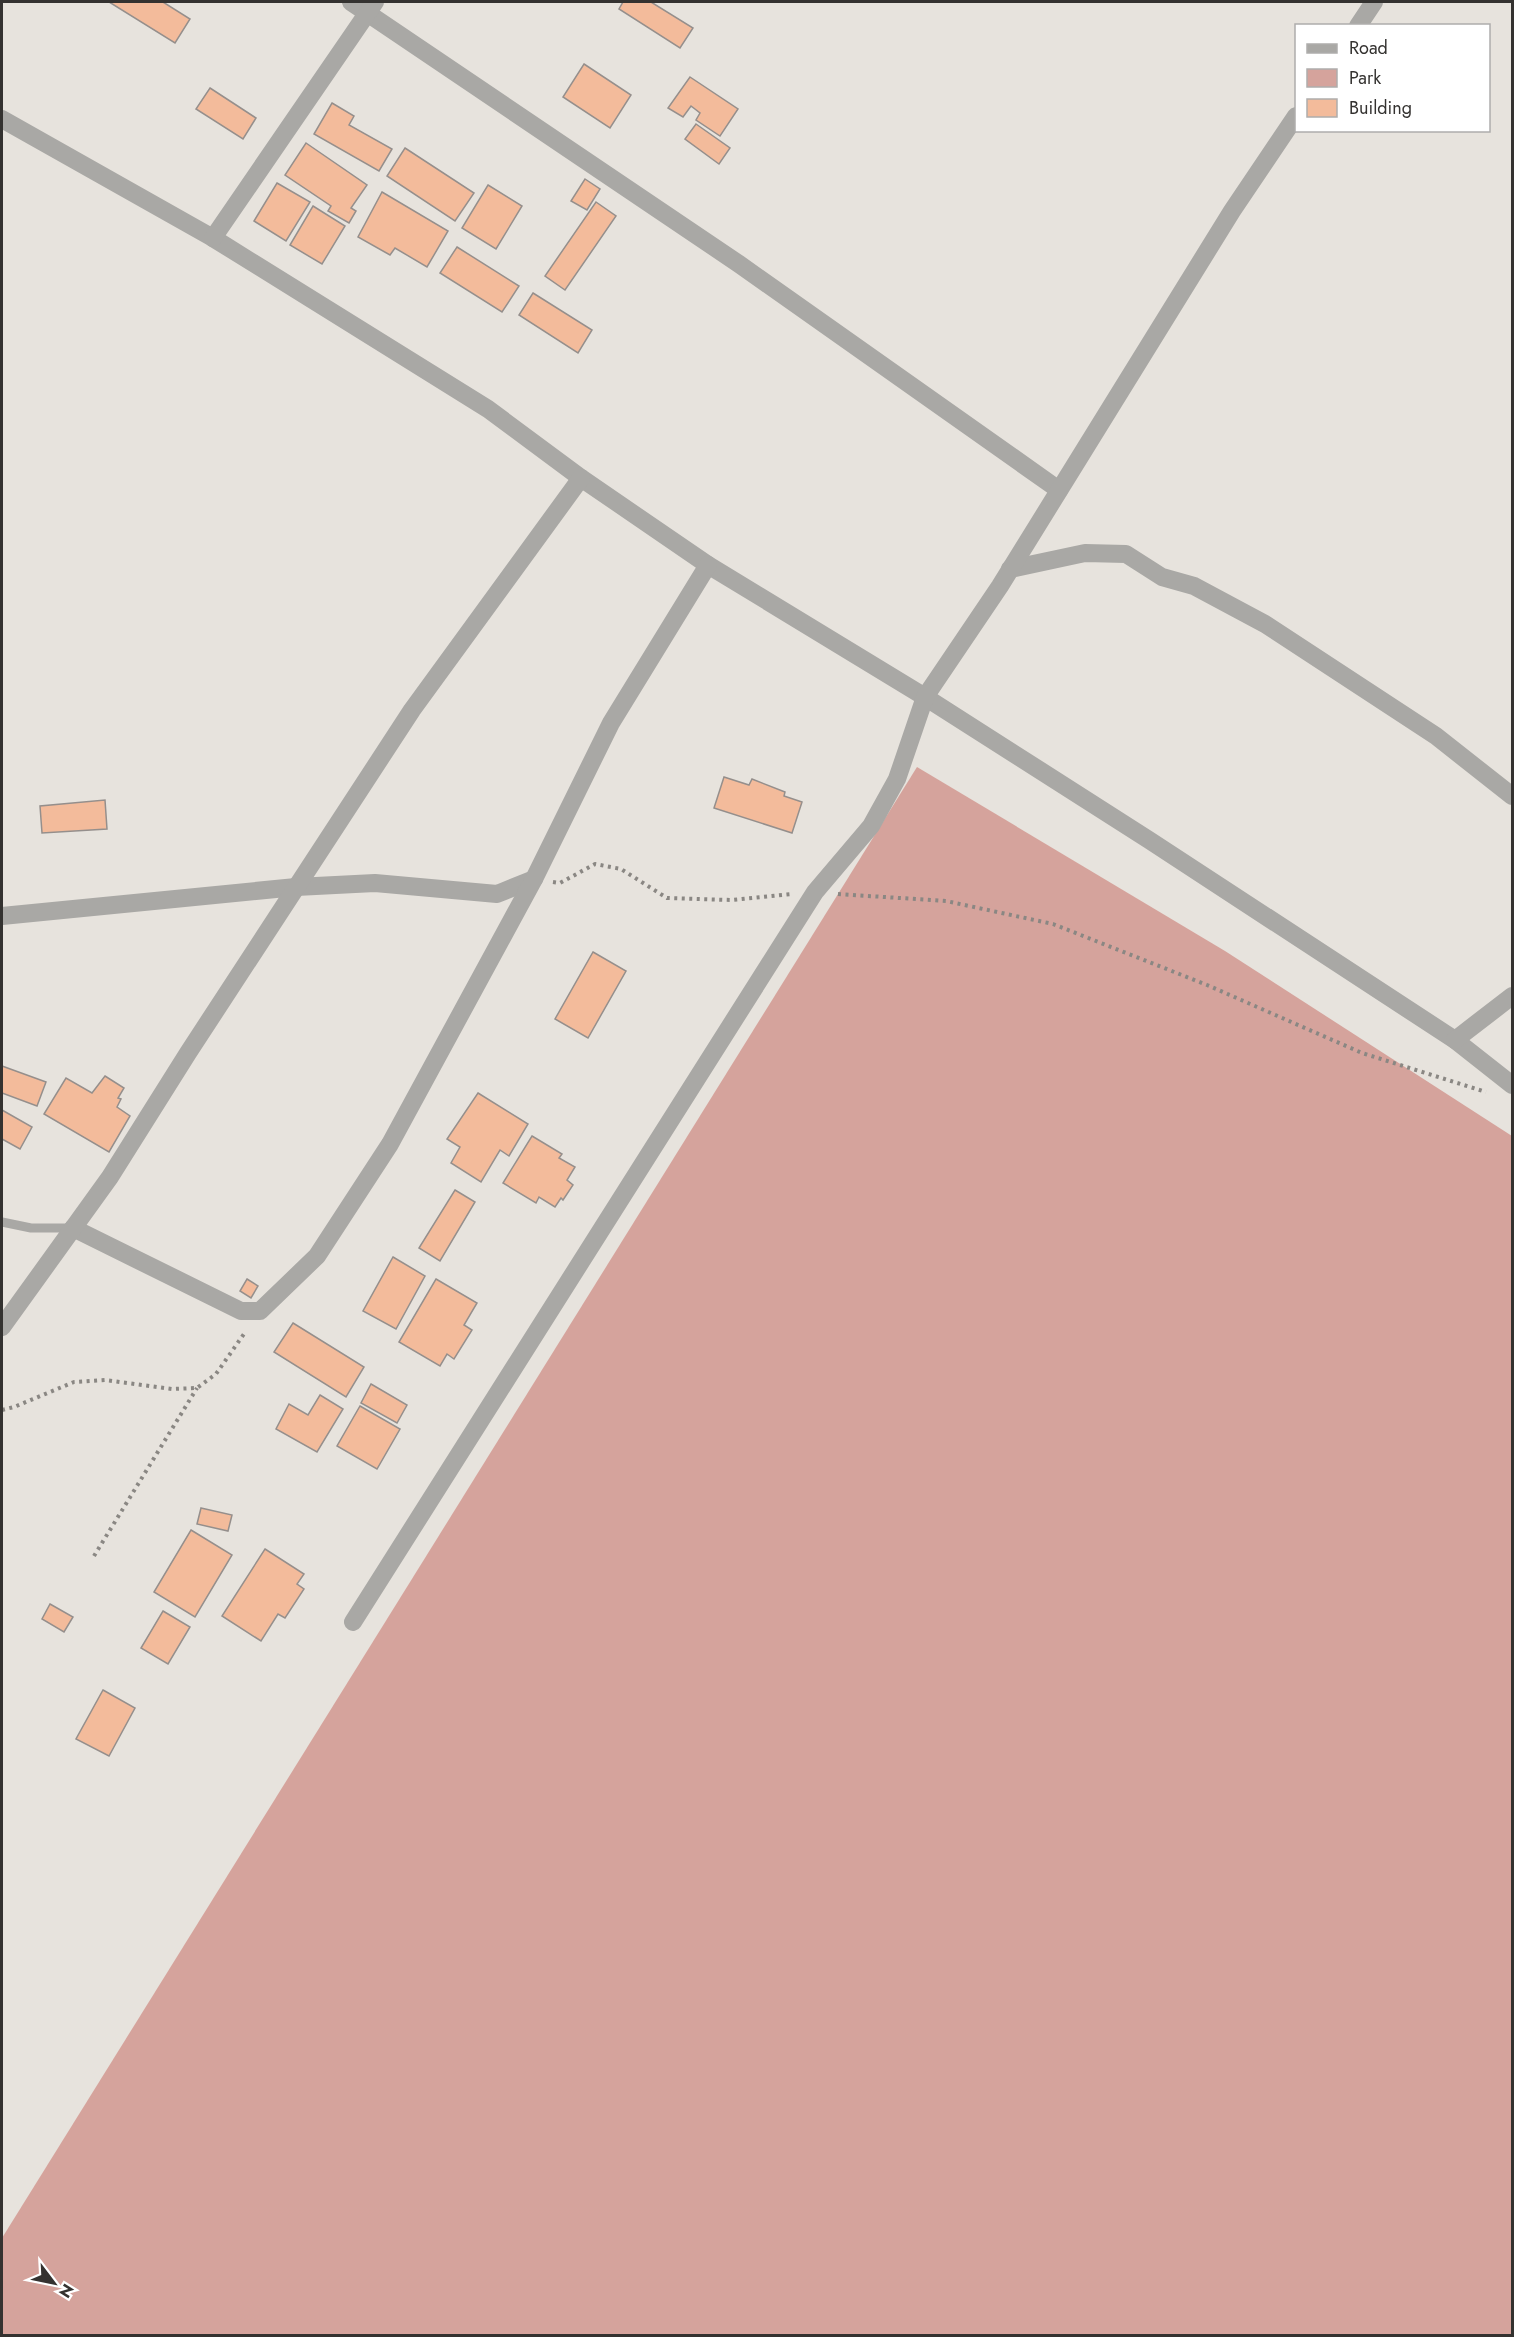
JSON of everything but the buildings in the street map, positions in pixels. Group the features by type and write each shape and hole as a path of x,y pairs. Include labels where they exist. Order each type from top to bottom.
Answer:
{"street":[{"path":"351,2 372,7 1059,490"},
{"path":"1359,24 1374,2"},
{"path":"213,238 372,7"},
{"path":"353,1622 815,892 871,826 897,779 925,697 1011,569 1232,211 1295,117"},
{"path":"2,119 213,238 488,409 581,478 708,565 925,697 1149,840 1455,1040 1512,1085"},
{"path":"2,1327 110,1177 412,710 581,478"},
{"path":"1011,569 1085,553 1126,554 1162,577 1194,586 1265,624 1436,736 1512,796"},
{"path":"73,1228 241,1311 260,1311 317,1256 390,1144 534,879 611,723 708,565"},
{"path":"2,916 296,887 375,883 497,894 534,879"},
{"path":"1455,1040 1512,996"}],"lane":[{"path":"2,1222 31,1228 73,1228"}],"path":[{"path":"534,879 560,883 595,864 621,869 667,898 731,900 815,892 946,902 1053,924 1207,985 1362,1053 1491,1093"},
{"path":"94,1556 198,1388 216,1374 260,1311"},
{"path":"2,1410 74,1382 105,1380 172,1389 198,1388"}],"green space":[{"path":"917,767 1225,951 1512,1136 1512,2335 2,2335 2,2238"}]}
